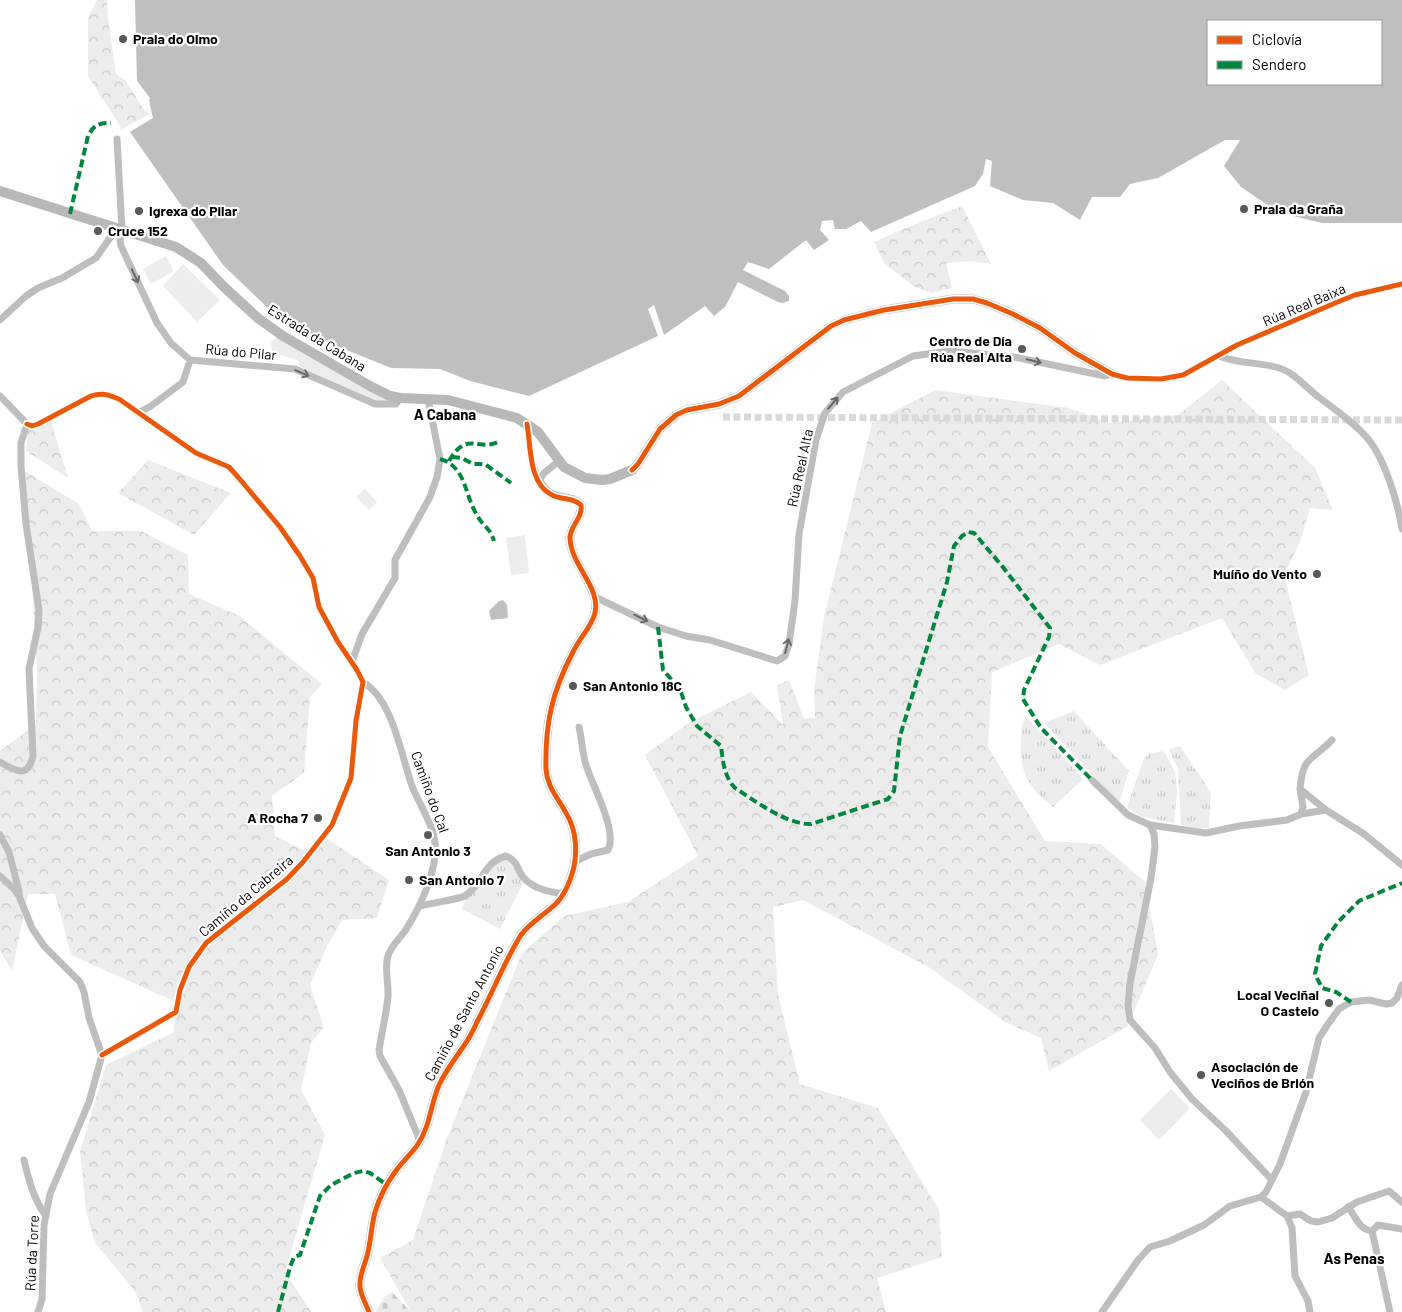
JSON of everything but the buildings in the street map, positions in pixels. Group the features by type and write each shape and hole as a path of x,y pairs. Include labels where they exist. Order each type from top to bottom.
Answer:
{"main road":[{"name":"Estrada da Cabana","path":"0,191 176,247 188,253 242,304 283,336 390,396 457,402 510,416 527,424 545,440 564,467 577,475 595,480 610,479 632,470"}],"street":[{"name":"Rúa do Pilar","path":"117,139 121,246 157,323 171,343 190,360 295,370 375,404 396,404 400,398"},
{"path":"0,320 26,296 38,288 62,278 96,258 119,230"},
{"name":"Rúa Real Baixa","path":"1219,356 1237,345 1355,295 1402,284"},
{"path":"632,470 638,464 660,429 676,415 687,410 719,404 738,396 831,326 844,320 884,310 953,299 981,301 1040,328 1075,353 1112,374"},
{"name":"Rúa Real Alta","path":"597,598 658,627 686,636 710,640 777,661 785,656 788,644 795,602 799,534 816,440 825,413 843,392 913,356 950,351 1014,357 1105,376 1112,374 1127,378 1160,379 1183,375 1219,356"},
{"path":"1219,356 1280,368 1293,376 1357,428 1370,441 1384,467 1397,505 1402,529"},
{"path":"138,413 151,406 183,382 190,360"},
{"path":"0,396 27,424 32,426 100,393 107,394 119,399 196,453 228,467 280,528 300,556 312,578 319,607 363,682"},
{"path":"352,662 362,634 395,578 395,560 430,497 437,477 440,459 428,399"},
{"path":"0,762 13,771 21,772 29,767 33,756 29,669 38,627 39,610 26,524 21,466 21,443 27,424"},
{"path":"527,424 531,459 539,481 545,490 553,496 574,500 581,505 580,515 571,532 570,539 576,562 597,598"},
{"path":"539,481 544,473 559,460"},
{"name":"Camiño de Santo Antonio","path":"369,1312 362,1298 360,1278 367,1256 375,1212 387,1185 396,1171 414,1152 420,1141 427,1127 430,1109 440,1084 465,1045 511,952 523,933 553,907 564,894 572,872 575,837 572,824 554,796 547,777 548,722 552,702 562,674 574,649 595,615 597,598"},
{"name":"Camiño do Cal","path":"363,682 380,699 388,714 413,788 434,835 436,846 432,873 419,906 388,956 388,996 379,1050 380,1056 400,1090 420,1141"},
{"name":"Camiño da Cabreira","path":"102,1055 176,1012 180,990 189,967 206,943 287,879 332,825 351,778 356,721 363,682"},
{"path":"574,862 591,854 608,850 610,844 604,808 586,764 579,726"},
{"path":"1302,814 1303,807 1300,790 1302,772 1307,760 1324,749 1332,740"},
{"path":"1092,780 1128,816 1150,826 1206,833 1239,826 1287,820 1302,814 1326,810"},
{"path":"1300,790 1326,810 1364,834 1402,866"},
{"path":"1150,826 1154,834 1155,847 1151,878 1130,982 1128,1006 1130,1020 1155,1048 1170,1072 1192,1099 1226,1131 1272,1180"},
{"path":"0,835 9,852 19,896"},
{"path":"419,906 464,897 493,862 506,856 516,862 522,876 528,882 546,891 564,894"},
{"path":"0,876 19,896 32,928 44,946 80,982 89,1018 102,1055"},
{"path":"1102,1312 1138,1260 1150,1248 1204,1225 1230,1206 1261,1197 1266,1192 1280,1164 1306,1092 1319,1038 1328,1024 1339,1009 1351,1002 1369,1000 1386,1004 1392,1003 1397,998 1402,985"},
{"name":"Rúa da Torre","path":"38,1312 42,1299 46,1216 50,1194 89,1102 102,1055"},
{"path":"24,1160 31,1189 46,1216"},
{"path":"1287,1216 1300,1214 1311,1221 1318,1222 1332,1218 1348,1207 1389,1191 1402,1202"},
{"path":"1261,1197 1287,1216 1292,1228 1295,1276 1308,1301 1310,1312"},
{"path":"1348,1207 1354,1213 1358,1224 1368,1231 1372,1231"},
{"path":"1372,1231 1378,1225 1402,1230"},
{"path":"1372,1231 1390,1312"}],"green space":[{"path":"97,0 107,0 116,74 126,81 144,110 150,114 122,129 88,76 88,17"},
{"path":"962,206 991,264 971,261 946,263 952,288 932,293 915,287 885,264 874,242"},
{"path":"166,256 174,271 151,284 143,269"},
{"path":"183,264 220,300 197,322 163,286"},
{"path":"278,337 392,400 376,401 299,366 299,361 272,352 271,342"},
{"path":"1222,380 1315,468 1333,510 1310,508 1300,542 1284,575 1309,675 1285,690 1256,674 1222,618 1100,665 1059,644 992,672 988,747 1045,841 1101,844 1145,882 1158,954 1128,1026 1049,1071 1041,1038 1005,1022 930,968 803,900 773,907 778,994 800,1084 878,1108 939,1210 942,1257 877,1278 886,1312 411,1312 380,1258 413,1240 447,1138 522,953 564,916 628,902 698,856 645,755 690,722 751,692 783,725 777,685 789,680 804,718 815,718 814,690 824,617 872,423 935,390 1069,408 1110,423 1178,415"},
{"path":"51,421 68,478 26,451 28,429"},
{"path":"148,460 231,493 194,535 118,493"},
{"path":"25,471 79,504 92,531 141,531 188,555 189,594 238,615 322,684 310,697 304,773 272,796 275,836 303,850 328,839 389,880 377,918 342,920 327,946 310,985 324,1027 311,1043 301,1090 325,1135 285,1272 311,1312 143,1312 135,1291 95,1243 86,1211 80,1152 106,1065 174,1032 176,1002 71,955 55,894 28,894 12,971 0,951 0,751 36,724 37,670"},
{"path":"365,489 377,502 369,510 356,497"},
{"path":"525,535 529,573 511,575 506,538"},
{"path":"1074,711 1129,771 1119,803 1044,723"},
{"path":"1027,717 1083,779 1053,807 1037,793 1024,770 1021,733 1022,725"},
{"path":"1180,746 1211,793 1209,828 1181,825 1178,769 1169,749"},
{"path":"1164,751 1175,772 1177,792 1174,823 1140,816 1127,807 1143,761 1148,754"},
{"path":"504,859 511,861 523,883 500,929 462,909 469,894 479,880"},
{"path":"1171,1089 1190,1108 1159,1140 1140,1120"},
{"path":"392,1292 411,1312 376,1312 384,1297"}],"shaded area":[{"path":"135,0 1402,0 1402,223 1322,223 1293,216 1266,204 1241,187 1224,166 1240,140 1225,140 1158,178 1130,184 1120,197 1092,197 1080,220 1053,203 1023,200 990,186 992,161 986,159 983,174 975,186 871,232 861,221 846,229 835,229 833,220 822,221 820,230 829,240 814,250 806,240 769,269 748,262 743,270 785,291 789,296 789,301 778,302 738,282 725,307 714,316 705,306 664,335 654,305 648,309 658,336 529,396 470,381 440,369 391,368 324,341 272,312 223,265 130,132 153,118 150,98 137,81"},
{"path":"503,600 507,605 508,618 491,620 489,611 499,601"}],"tunnel":[{"path":"723,417 1402,420"}],"marked path":[{"path":"70,214 88,136 97,125 111,123"},
{"path":"449,461 456,451 467,444 485,445 500,441"},
{"path":"452,457 462,458 473,464 485,464 511,483"},
{"path":"440,459 449,463 460,475 479,519 494,541"},
{"path":"658,627 663,670 680,689 686,707 697,726 721,746 722,758 731,783 735,788 772,811 792,821 811,824 888,799 894,791 900,736 947,582 954,546 968,532 974,533 1050,628 1049,637 1024,690 1023,699 1041,728 1092,780"},
{"path":"1351,1002 1336,992 1322,988 1315,974 1321,946 1338,922 1359,901 1402,883"},
{"path":"278,1312 290,1267 294,1257 300,1255 320,1196 331,1185 354,1173 363,1171 370,1173 387,1185"}],"cycle path":[{"path":"632,470 638,464 660,429 676,415 687,410 719,404 739,396 831,326 844,320 884,310 953,299 973,299 1013,314 1040,328 1075,353 1112,374 1127,378 1161,379 1183,375 1237,345 1355,295 1402,284"},
{"path":"27,424 32,426 38,424 91,396 105,394 119,399 196,453 229,467 280,527 300,556 313,578 319,607 363,682 356,721 351,778 332,825 287,879 206,943 189,967 180,990 176,1012 102,1055"},
{"path":"369,1312 361,1294 360,1279 368,1251 375,1212 386,1186 423,1136 439,1085 471,1034 515,945 528,927 555,905 569,884 574,867 576,851 570,820 551,787 547,775 547,737 555,694 566,667 593,618 596,603 590,585 575,558 570,538 580,514 581,505 578,502 552,495 539,482 532,463 527,424"}],"place":[{"name":"Praia do Olmo","path":"123,39"},
{"name":"Praia da Graña","path":"1244,209"},
{"name":"Igrexa do Pilar","path":"139,211"},
{"name":"Cruce 152","path":"98,231"},
{"name":"Centro de Día Rúa Real Alta","path":"1022,349"},
{"name":"Muíño do Vento","path":"1317,574"},
{"name":"San Antonio 18C","path":"573,686"},
{"name":"A Rocha 7","path":"318,818"},
{"name":"San Antonio 3","path":"428,835"},
{"name":"San Antonio 7","path":"409,880"},
{"name":"Local Veciñal O Castelo","path":"1329,1003"},
{"name":"Asociación de Veciños de Brión","path":"1201,1075"}],"district":[{"name":"A Cabana","path":"445,415"},
{"name":"As Penas","path":"1354,1259"}]}
